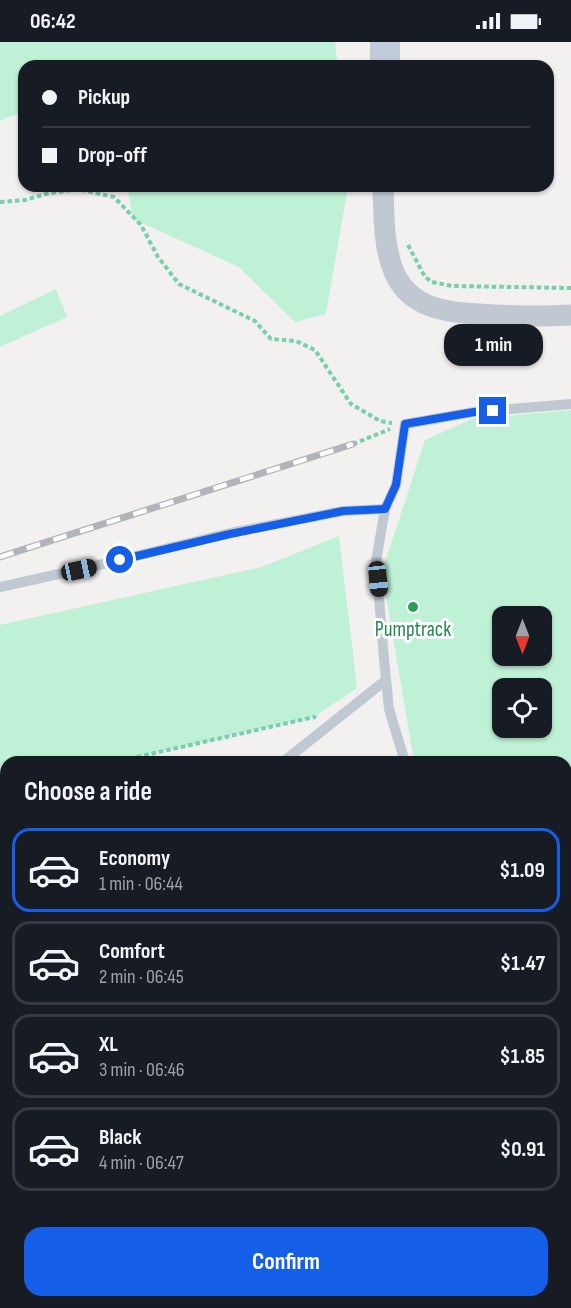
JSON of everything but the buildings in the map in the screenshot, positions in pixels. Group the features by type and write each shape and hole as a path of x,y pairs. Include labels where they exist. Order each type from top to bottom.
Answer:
{"street":[{"path":"385,42 385,60"},
{"path":"383,192 385,238 394,273 404,289 413,297 449,312 571,315"}],"lane":[{"path":"403,756 389,709 376,561 385,509 396,485 405,424 474,412 571,404"},
{"path":"0,587 230,534 343,511 385,509"},
{"path":"291,756 386,680"}],"path":[{"path":"0,202 25,200 58,192"},
{"path":"91,192 114,197 141,225 158,257 179,284 255,321 271,339 296,341 315,350 351,404 380,421 405,424"},
{"path":"408,244 425,276 432,282 452,286 571,288"},
{"path":"353,444 405,424"},
{"path":"142,756 314,717"}],"green space":[{"path":"0,42 335,42 337,60 18,60 18,114 0,121"},
{"path":"128,192 347,192 326,314 295,322 239,267 133,219"},
{"path":"56,289 67,317 0,347 0,316"},
{"path":"571,410 571,756 413,756 382,572 425,440 472,419"},
{"path":"339,536 357,688 314,717 142,756 0,756 0,625 262,567"}],"railway":[{"path":"0,557 353,444"}],"place":[{"name":"Pumptrack","path":"413,607"}],"route":[{"path":"120,560 343,511 385,509 396,485 405,424 493,411"}]}
